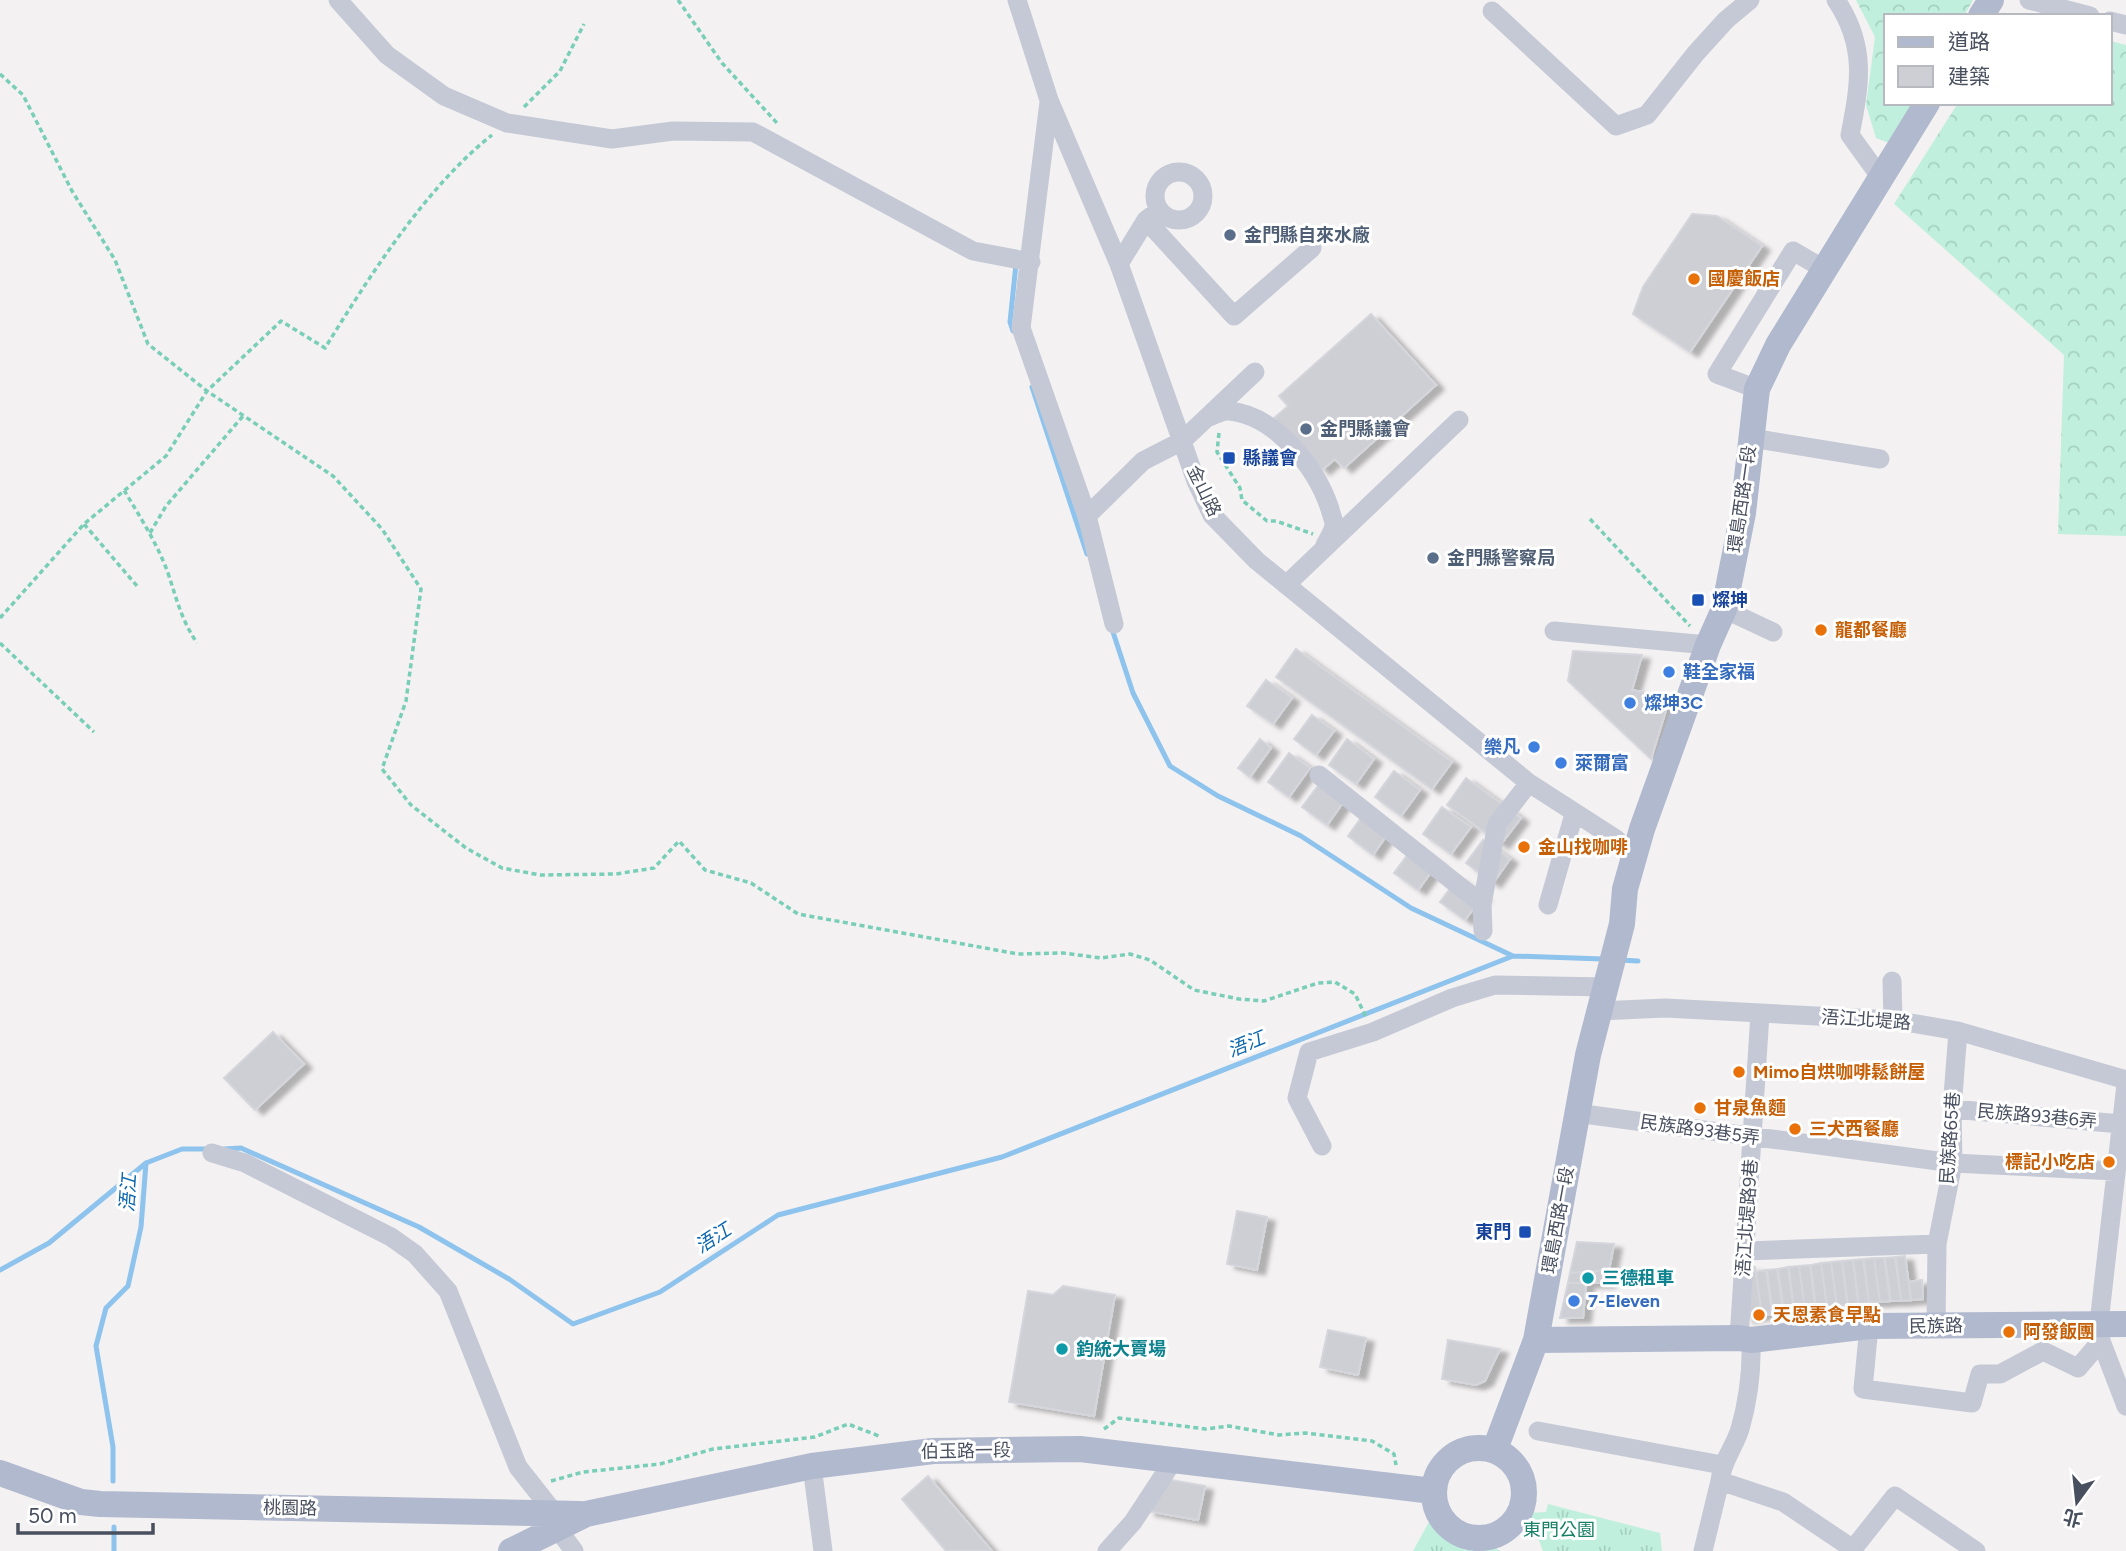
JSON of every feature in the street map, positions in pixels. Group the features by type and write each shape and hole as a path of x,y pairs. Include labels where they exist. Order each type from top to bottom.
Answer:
{"main road":[{"name":"環島西路一段","path":"1495,1449 1536,1340 1576,1113 1622,924 1625,889 1708,645 1724,610 1743,513 1757,389 1778,345 1926,105"},
{"name":"民族路","path":"1536,1340 1745,1339 1869,1326 2100,1332 2126,1324"},
{"path":"1477,1448 1495,1449 1514,1466 1524,1494 1507,1541 1476,1538 1450,1528 1441,1518 1433,1491 1436,1478 1452,1457 1477,1448"},
{"name":"伯玉路一段","path":"586,1514 812,1466 933,1451 1095,1450 1433,1491"},
{"name":"桃園路","path":"0,1473 81,1502 100,1504 556,1521 586,1514"},
{"path":"511,1551 556,1521"}],"street":[{"path":"338,0 387,55 444,96 507,123 612,139 673,131 753,132 972,251 1031,262"},
{"name":"金山路","path":"1017,0 1049,100 1119,264 1196,481 1212,515 1286,585 1529,783 1616,839 1635,856"},
{"path":"1492,11 1616,126 1647,115 1688,62 1726,20 1750,0"},
{"path":"1836,0 1846,14 1857,47 1860,75 1850,135 1881,178"},
{"path":"2029,0 2082,14"},
{"path":"1049,100 1021,328 1087,516 1114,624"},
{"path":"1119,264 1153,215 1234,316 1312,248"},
{"path":"1757,389 1717,374 1793,251 1824,269"},
{"path":"1087,516 1143,461 1182,441 1255,372"},
{"path":"1208,418 1226,410 1238,413 1262,422 1282,438 1309,468 1325,493 1334,523 1325,545"},
{"path":"1286,585 1459,420"},
{"path":"1751,438 1880,459"},
{"path":"1724,610 1773,632"},
{"path":"1554,631 1708,645"},
{"path":"1319,775 1482,904"},
{"path":"1483,931 1482,904 1497,824 1529,783"},
{"path":"1548,905 1574,814"},
{"path":"1892,981 1893,1020"},
{"name":"浯江北堤路","path":"1322,1146 1297,1098 1309,1052 1373,1032 1451,998 1495,985 1665,1008 1893,1020 1958,1031 2126,1082"},
{"name":"浯江北堤路9巷","path":"1703,1551 1721,1473 1739,1431 1752,1366 1745,1339 1746,1251 1760,1014"},
{"name":"民族路65巷","path":"1936,1326 1937,1244 1953,1163 1952,1109 1958,1031"},
{"path":"1869,1326 1863,1389 1972,1403 1980,1374 2000,1374 2043,1351 2078,1368 2100,1332 2119,1183 2126,1082"},
{"name":"民族路93巷6弄","path":"1952,1109 2122,1124"},
{"name":"民族路93巷5弄","path":"1576,1113 2119,1183"},
{"path":"212,1153 245,1163 391,1237 415,1254 435,1274 448,1291 458,1322 477,1358 518,1467 574,1551"},
{"path":"1746,1251 1937,1244"},
{"path":"2100,1332 2126,1406"},
{"path":"1538,1431 1721,1473 1783,1502 1853,1549 1895,1496 1976,1551"},
{"path":"1107,1551 1133,1522 1173,1461"},
{"path":"812,1466 823,1551"}],"path":[{"path":"678,0 722,63 778,124"},
{"path":"0,618 84,524 166,456 207,391 281,321 325,348 369,278 443,183 560,71 584,24"},
{"path":"0,74 23,95 72,191 115,260 148,344 207,391 333,476 382,529 421,589 405,701 382,769 411,805 466,848 502,868 540,875 616,874 654,868 679,841 705,870 751,883 798,914 1018,954 1063,953 1101,958 1130,954 1150,960 1194,990 1239,999 1264,1001 1318,983 1335,982 1355,994 1359,1003"},
{"path":"150,533 166,506 243,416"},
{"path":"1208,418 1218,427 1217,452 1240,488 1242,500 1267,521 1293,526 1325,545"},
{"path":"124,490 150,533 167,572 178,610 197,643"},
{"path":"1590,519 1708,645"},
{"path":"84,524 137,586"},
{"path":"0,643 94,732"},
{"path":"1095,1450 1104,1429 1119,1418 1206,1429 1229,1426 1279,1435 1305,1433 1372,1441 1394,1454 1402,1487"},
{"path":"556,1521 545,1484 561,1476 660,1464 713,1449 815,1437 848,1424 879,1436 886,1455"}],"green space":[{"path":"1856,0 1973,0 1965,14 1884,14 1884,105 1912,105 1889,143 1876,138 1866,105 1875,37"},
{"path":"2112,42 2126,45 2126,536 2058,534 2064,355 1894,204 1957,105 2112,105"},
{"name":"東門公園","path":"1548,1504 1660,1533 1662,1551 1543,1551 1528,1513 1546,1512"},
{"name":"東門公園","path":"1430,1520 1465,1550 1496,1548 1500,1551 1413,1551"}],"building":[{"name":"國慶飯店","path":"1692,214 1717,216 1762,246 1690,352 1633,314 1643,287"},
{"name":"金門縣議會","path":"1371,314 1436,385 1344,468 1335,459 1322,470 1274,418 1288,406 1279,396"},
{"path":"1296,649 1452,762 1432,789 1276,677"},
{"name":"燦坤3C","path":"1573,651 1642,655 1632,690 1670,697 1651,759 1568,681"},
{"path":"1266,680 1292,698 1273,724 1247,706"},
{"path":"1312,715 1334,731 1316,755 1294,739"},
{"path":"1260,739 1271,748 1250,777 1238,768"},
{"path":"1347,739 1374,759 1356,784 1329,765"},
{"path":"1289,753 1310,768 1289,797 1268,782"},
{"path":"1394,771 1420,790 1401,816 1375,797"},
{"path":"1466,778 1521,818 1501,844 1447,805"},
{"path":"1323,779 1347,797 1327,825 1302,807"},
{"path":"1442,807 1471,827 1451,854 1423,834"},
{"path":"1366,811 1391,829 1373,855 1348,836"},
{"path":"1483,840 1510,859 1493,883 1466,863"},
{"path":"1414,846 1438,863 1418,890 1394,873"},
{"path":"1458,878 1483,896 1465,920 1440,902"},
{"path":"273,1032 304,1064 255,1110 224,1078"},
{"path":"1237,1211 1267,1217 1257,1270 1227,1264"},
{"path":"1577,1242 1614,1244 1609,1270 1570,1273"},
{"path":"1905,1256 1911,1300 1901,1301 1896,1257"},
{"path":"1895,1257 1901,1301 1891,1301 1885,1258"},
{"path":"1874,1258 1880,1302 1869,1302 1864,1259"},
{"path":"1874,1258 1884,1258 1890,1301 1880,1302"},
{"path":"1863,1259 1869,1302 1859,1304 1853,1260"},
{"path":"1853,1260 1858,1303 1848,1305 1842,1261"},
{"path":"1842,1261 1847,1305 1837,1306 1831,1262"},
{"path":"1831,1262 1837,1306 1827,1307 1821,1263"},
{"path":"1821,1263 1827,1307 1816,1308 1811,1265"},
{"path":"1810,1265 1815,1308 1805,1310 1799,1266"},
{"path":"1799,1266 1805,1310 1794,1311 1789,1267"},
{"path":"1755,1267 1762,1315 1746,1318 1740,1269"},
{"path":"1788,1267 1794,1311 1784,1312 1778,1269"},
{"path":"1777,1269 1783,1313 1773,1314 1767,1270"},
{"name":"三德租車","path":"1609,1270 1607,1283 1568,1283 1570,1273"},
{"path":"1766,1270 1772,1314 1762,1315 1756,1272"},
{"path":"1922,1280 1923,1299 1911,1300 1909,1282"},
{"name":"7-Eleven","path":"1568,1283 1586,1283 1583,1318 1560,1318"},
{"name":"鈞統大賣場","path":"1063,1286 1115,1295 1094,1416 1009,1402 1028,1291 1053,1295"},
{"path":"1328,1330 1366,1338 1358,1375 1320,1367"},
{"path":"1448,1340 1500,1349 1485,1381 1476,1385 1442,1379"},
{"path":"928,1476 992,1551 946,1551 902,1499"},
{"path":"1154,1477 1205,1486 1198,1520 1147,1511"}],"waterway":[{"path":"1013,331 1010,322 1016,264"},
{"path":"1032,387 1087,554"},
{"path":"1112,629 1133,693 1170,766 1218,796 1301,836 1411,908 1513,956"},
{"name":"浯江","path":"224,1149 241,1148 419,1227 509,1279 573,1324 660,1292 778,1215 1002,1157 1513,956 1603,959"},
{"name":"浯江","path":"1620,960 1638,961"},
{"name":"浯江","path":"113,1481 113,1447 96,1346 106,1308 128,1286 141,1227 146,1163 182,1149 211,1149"},
{"path":"0,1270 49,1243 146,1163"},
{"name":"浯江","path":"114,1527 114,1551"}],"place":[{"name":"金門縣自來水廠","path":"1230,235"},
{"name":"國慶飯店","path":"1694,279"},
{"name":"金門縣議會","path":"1306,429"},
{"name":"縣議會","path":"1229,458"},
{"name":"金門縣警察局","path":"1433,558"},
{"name":"燦坤","path":"1698,600"},
{"name":"龍都餐廳","path":"1821,630"},
{"name":"鞋全家福","path":"1669,672"},
{"name":"燦坤3C","path":"1630,703"},
{"name":"樂凡","path":"1534,747"},
{"name":"萊爾富","path":"1561,763"},
{"name":"金山找咖啡","path":"1524,847"},
{"name":"Mimo自烘咖啡鬆餅屋","path":"1739,1072"},
{"name":"甘泉魚麵","path":"1700,1108"},
{"name":"三犬西餐廳","path":"1795,1129"},
{"name":"標記小吃店","path":"2109,1162"},
{"name":"東門","path":"1525,1232"},
{"name":"三德租車","path":"1588,1278"},
{"name":"7-Eleven","path":"1574,1301"},
{"name":"天恩素食早點","path":"1759,1315"},
{"name":"阿發飯團","path":"2009,1332"},
{"name":"鈞統大賣場","path":"1062,1349"}]}
